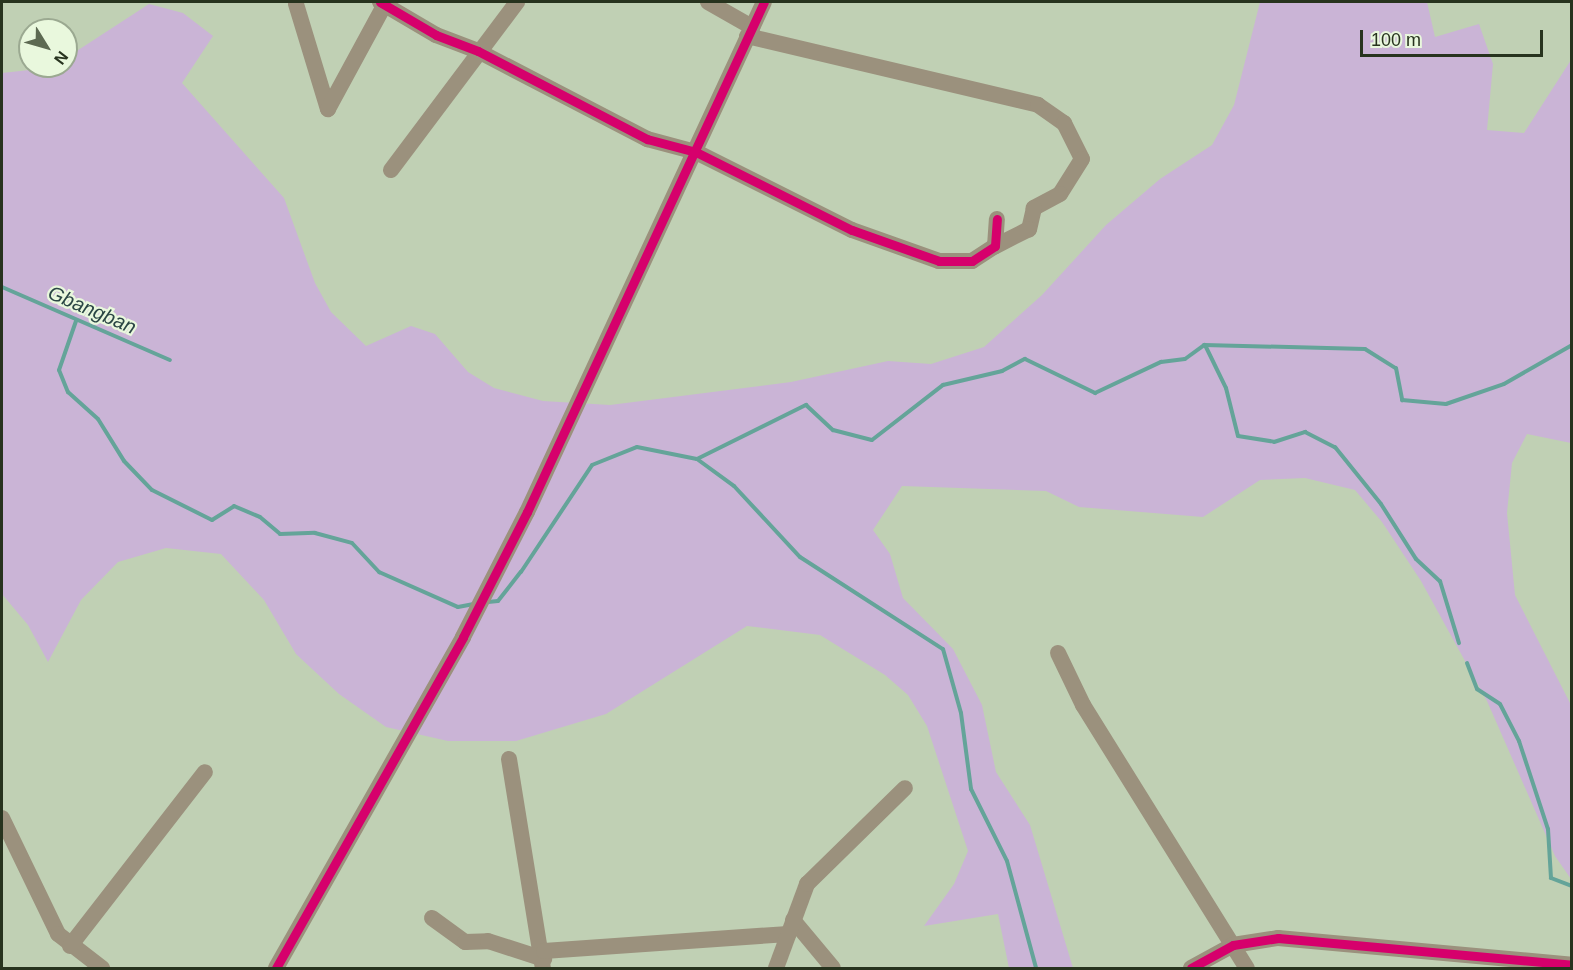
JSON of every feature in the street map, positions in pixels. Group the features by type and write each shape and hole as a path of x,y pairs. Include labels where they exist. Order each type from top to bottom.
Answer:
{"street":[{"path":"296,4 328,109 383,2 436,35 478,51 647,139 696,152 852,230 939,261 972,261 995,246 1029,229 1034,208 1060,194 1082,159 1064,123 1038,105 750,31 708,2"},
{"path":"391,170 478,51 517,2"},
{"path":"276,969 463,637 527,512 764,2"},
{"path":"995,246 998,219"},
{"path":"1058,653 1083,705 1247,969"},
{"path":"509,759 544,960"},
{"path":"70,946 205,772"},
{"path":"776,969 807,884 905,788"},
{"path":"2,818 58,934 70,946 102,969"},
{"path":"432,918 465,942 488,941 544,960 790,927"},
{"path":"790,927 833,969"},
{"path":"1191,969 1233,945 1278,938 1572,965"}],"shaded area":[{"path":"1260,2 1427,2 1435,37 1479,24 1493,64 1487,130 1524,133 1571,60 1571,443 1527,434 1512,463 1507,513 1515,595 1571,705 1571,879 1555,856 1487,701 1421,581 1382,522 1355,490 1305,478 1260,480 1203,517 1079,507 1046,491 902,486 873,530 890,554 903,598 953,649 982,705 996,772 1030,825 1073,968 1009,968 998,914 924,926 954,884 968,851 927,726 908,695 885,675 820,635 747,626 606,714 516,741 448,741 386,727 339,694 296,654 264,600 221,554 166,548 118,562 81,600 48,662 28,625 2,594 2,73 18,71 18,78 78,78 78,50 149,4 183,13 213,36 182,83 284,198 315,283 331,312 366,346 411,326 435,334 468,372 494,388 543,401 610,405 791,382 888,361 931,364 984,347 1042,295 1106,225 1160,179 1212,145 1234,105"}],"waterway":[{"name":"Gbangban","path":"2,287 170,360"},
{"path":"76,321 59,370 68,392 98,419 124,461 152,490 212,520 234,506 260,517 280,534 315,533 352,543 379,572 458,607 474,604"},
{"path":"488,602 498,601 521,572 592,465 637,447 697,459 806,405 833,430 872,440 943,385 1002,371 1025,359 1095,393 1161,362 1185,359 1204,345 1365,349 1396,368 1402,400 1446,404 1504,384 1572,345"},
{"path":"1205,345 1226,388 1238,436 1274,442 1305,432 1335,447 1381,504 1416,559 1440,581 1459,643"},
{"path":"697,459 734,486 800,557 943,649 961,713 971,789 1007,861 1036,968"},
{"path":"1467,663 1477,689 1500,704 1519,741 1548,829 1551,878 1572,886"}],"cycle path":[{"path":"380,2 436,35 478,51 647,139 696,152 852,230 939,261 972,261 995,246 997,219"},
{"path":"276,968 463,637 527,512 764,2"},
{"path":"1191,968 1233,945 1278,938 1572,965"}]}
